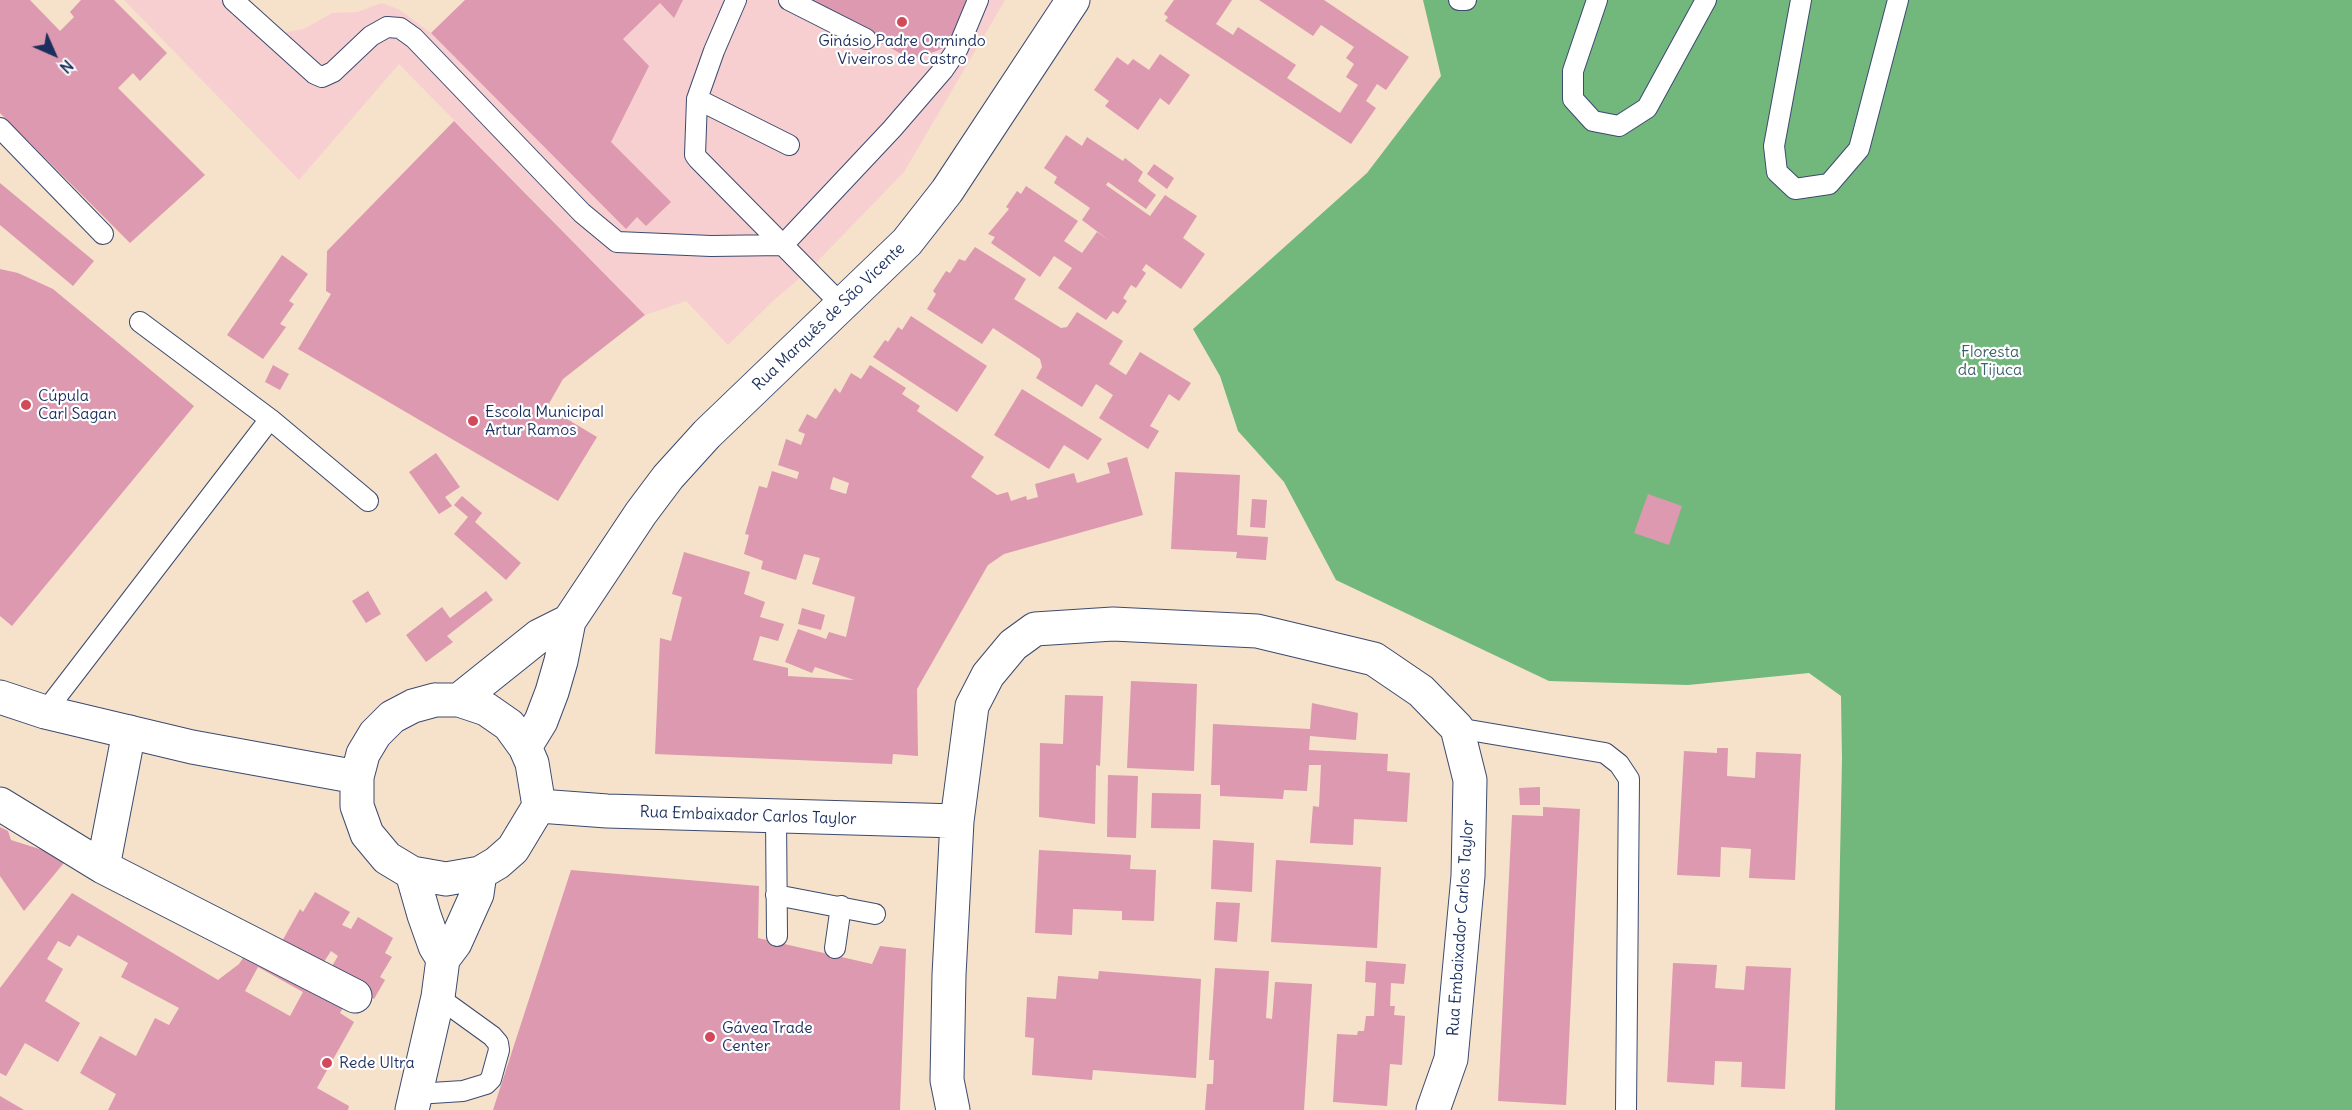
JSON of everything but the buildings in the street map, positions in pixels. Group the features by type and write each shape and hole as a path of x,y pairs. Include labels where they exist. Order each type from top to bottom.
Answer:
{"street":[{"name":"Rua Marquês de São Vicente","path":"525,747 541,721 552,692 569,621 641,513 668,477 716,426 907,242 947,191 1073,0"},
{"name":"Rua Marquês de São Vicente","path":"459,700 539,636 569,621"},
{"path":"953,1110 946,1080 957,821 972,706 988,675 1013,645 1035,629 1113,624 1257,631 1374,659 1421,691 1457,728"},
{"path":"0,697 45,712 192,747 357,777"},
{"path":"435,700 459,700 486,709 509,725 525,747 532,763 539,806 513,849 497,863 480,873 446,879 412,873 387,858 367,834 357,806 357,777 363,754 375,734 392,717 413,706 435,700"},
{"name":"Rua Embaixador Carlos Taylor","path":"1434,1110 1451,1059 1468,876 1470,780 1457,728"},
{"path":"103,867 129,732"},
{"path":"0,804 103,867 355,996"},
{"name":"Rua Embaixador Carlos Taylor","path":"539,806 608,811 957,821"},
{"path":"412,873 435,946 443,959"},
{"path":"414,1102 438,997 443,959 455,944 477,894 480,873"}],"lane":[{"path":"233,0 315,74 322,77 333,72 371,36 387,27 400,27 414,38 582,213 617,242 711,246 783,245 892,129 943,70 958,48 978,0"},
{"path":"736,0 697,99 695,149 698,159 842,305"},
{"path":"789,0 867,39"},
{"path":"1459,0 1466,0"},
{"path":"1597,0 1573,71 1573,99 1593,121 1619,126 1647,108 1706,0"},
{"path":"1800,0 1774,146 1777,172 1795,189 1829,184 1859,149 1898,0"},
{"path":"697,99 789,145"},
{"path":"0,128 103,234"},
{"path":"140,322 270,418 368,501"},
{"path":"45,712 270,418"},
{"path":"1457,728 1605,753 1619,764 1629,780 1626,1110"},
{"path":"776,817 777,936"},
{"path":"776,895 875,914"},
{"path":"835,948 841,906"},
{"path":"414,1102 463,1092 486,1084 491,1079 499,1050 498,1043 492,1036 438,997"}],"shaded area":[{"path":"124,0 248,0 280,33 304,29 332,13 357,12 382,3 400,10 431,33 465,0 1005,0 904,172 808,271 728,345 686,301 645,315 399,64 299,180"}],"green space":[{"name":"Floresta da Tijuca","path":"1423,0 2352,0 2352,1110 1835,1110 1842,759 1841,696 1809,673 1688,685 1549,681 1336,580 1284,482 1238,431 1220,376 1193,329 1367,173 1441,76"}],"place":[{"name":"Ginásio Padre Ormindo Viveiros de Castro","path":"902,22"},
{"name":"Cúpula Carl Sagan","path":"26,405"},
{"name":"Escola Municipal Artur Ramos","path":"473,421"},
{"name":"Gávea Trade Center","path":"710,1037"},
{"name":"Rede Ultra","path":"327,1063"}]}
